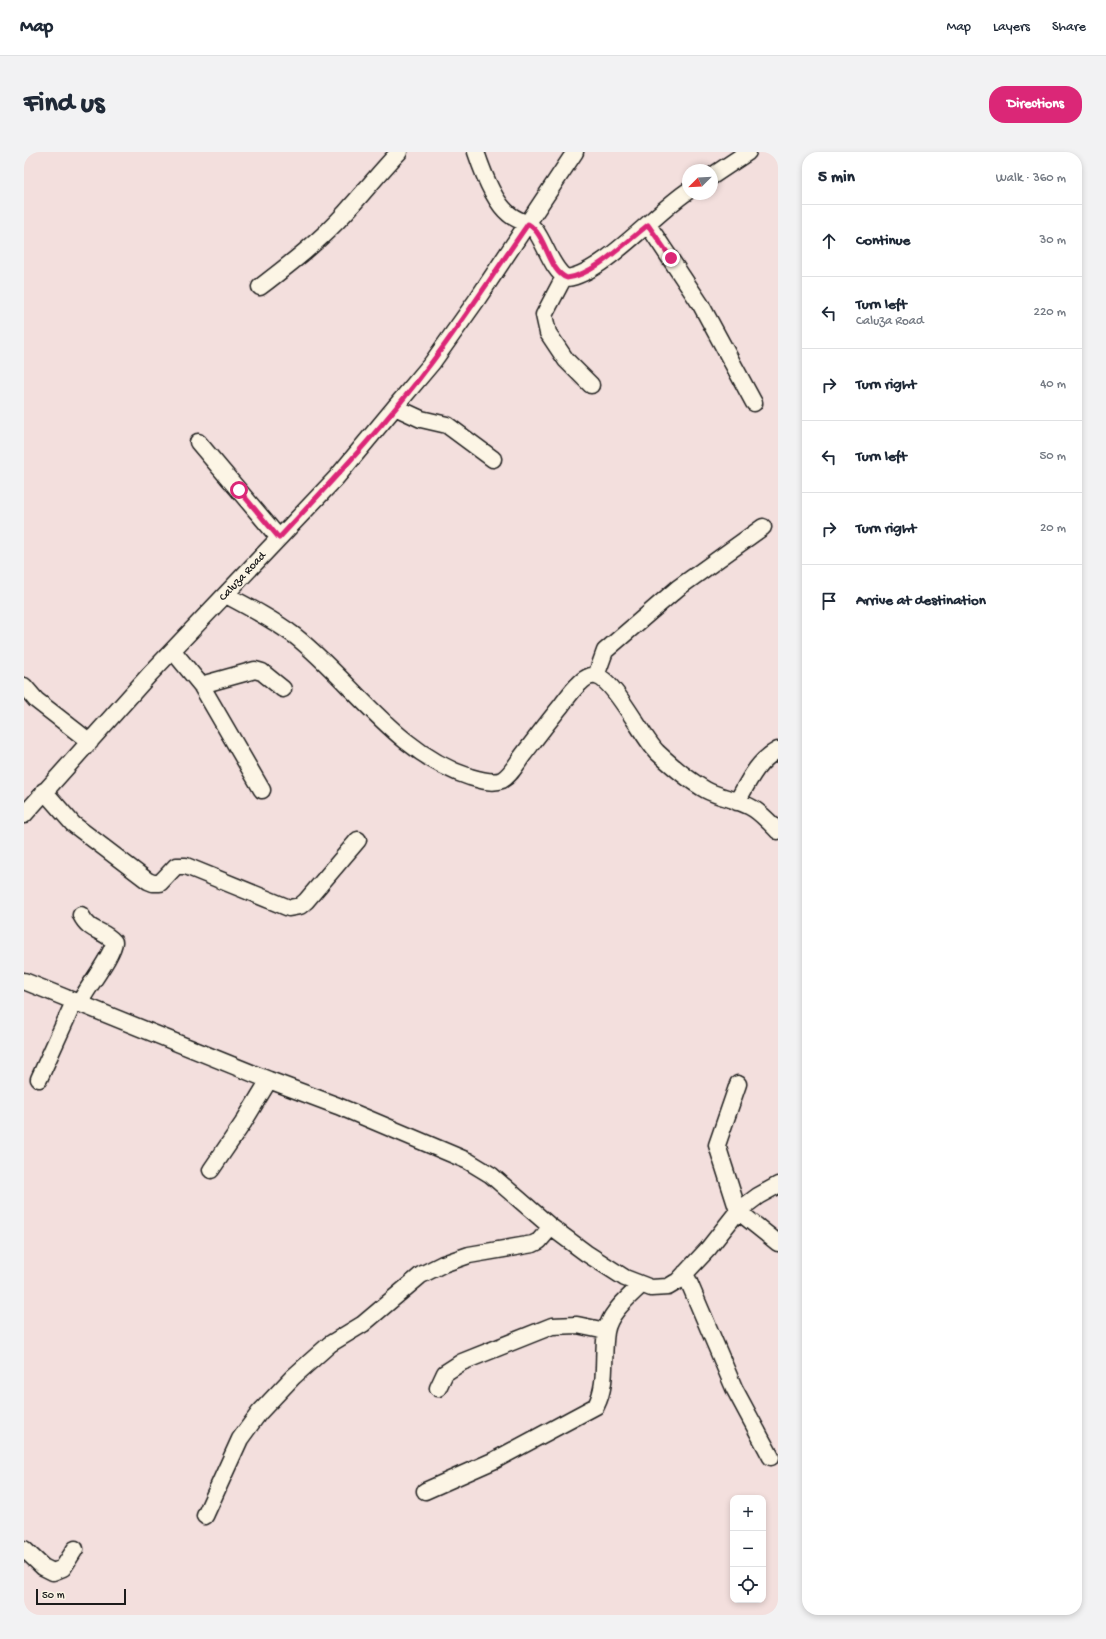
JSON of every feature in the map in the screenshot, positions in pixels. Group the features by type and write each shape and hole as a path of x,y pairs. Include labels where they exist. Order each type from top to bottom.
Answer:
{"street":[{"path":"260,287 293,261 346,212 373,179 399,152"},
{"path":"476,152 486,178 501,205 507,213 528,224 535,231 559,272 564,277 571,278 594,267 648,225 674,200 682,195"},
{"name":"Caluza Road","path":"24,814 173,651 336,478 445,344 528,224 575,152"},
{"path":"718,172 748,152"},
{"path":"648,225 702,305 754,403"},
{"path":"564,277 544,315 548,333 566,360 591,385"},
{"path":"395,407 421,419 447,425 493,459"},
{"path":"198,442 279,538"},
{"path":"596,676 606,651 678,588 763,527"},
{"path":"226,595 254,610 295,636 387,725 419,750 440,764 458,773 484,781 496,782 507,776 580,683 590,677 596,676 612,686 644,737 690,781 708,791 753,809 778,832"},
{"path":"173,651 201,685 262,790"},
{"path":"201,685 255,670 262,672 283,688"},
{"path":"24,686 36,700 90,742"},
{"path":"737,802 754,770 771,754 778,750"},
{"path":"44,791 73,824 148,881 160,883 176,866 186,866 289,908 300,906 306,901 358,840"},
{"path":"39,1079 76,1003 111,951 114,942 110,937 91,928 81,915"},
{"path":"24,981 76,1003 166,1037 269,1080 325,1101 468,1161 491,1175 551,1227 586,1253 625,1278 641,1285 659,1289 668,1287 685,1273 708,1249 738,1211 758,1196 778,1185"},
{"path":"211,1170 243,1124 269,1080"},
{"path":"738,1084 717,1145 738,1211 778,1243"},
{"path":"205,1516 244,1434 259,1413 318,1354 330,1344 363,1324 421,1275 443,1264 469,1255 533,1244 539,1241 551,1227"},
{"path":"685,1273 734,1388 771,1457"},
{"path":"425,1491 495,1460 596,1406 603,1381 606,1331 609,1322 619,1306 641,1285"},
{"path":"438,1388 445,1373 462,1362 552,1326 576,1325 606,1331"},
{"path":"24,1549 43,1567 53,1572 63,1568 75,1549"}],"route":[{"path":"239,490 279,538 336,478 432,363 528,224 538,235 561,275 567,278 571,278 594,267 648,225 671,258"}]}
